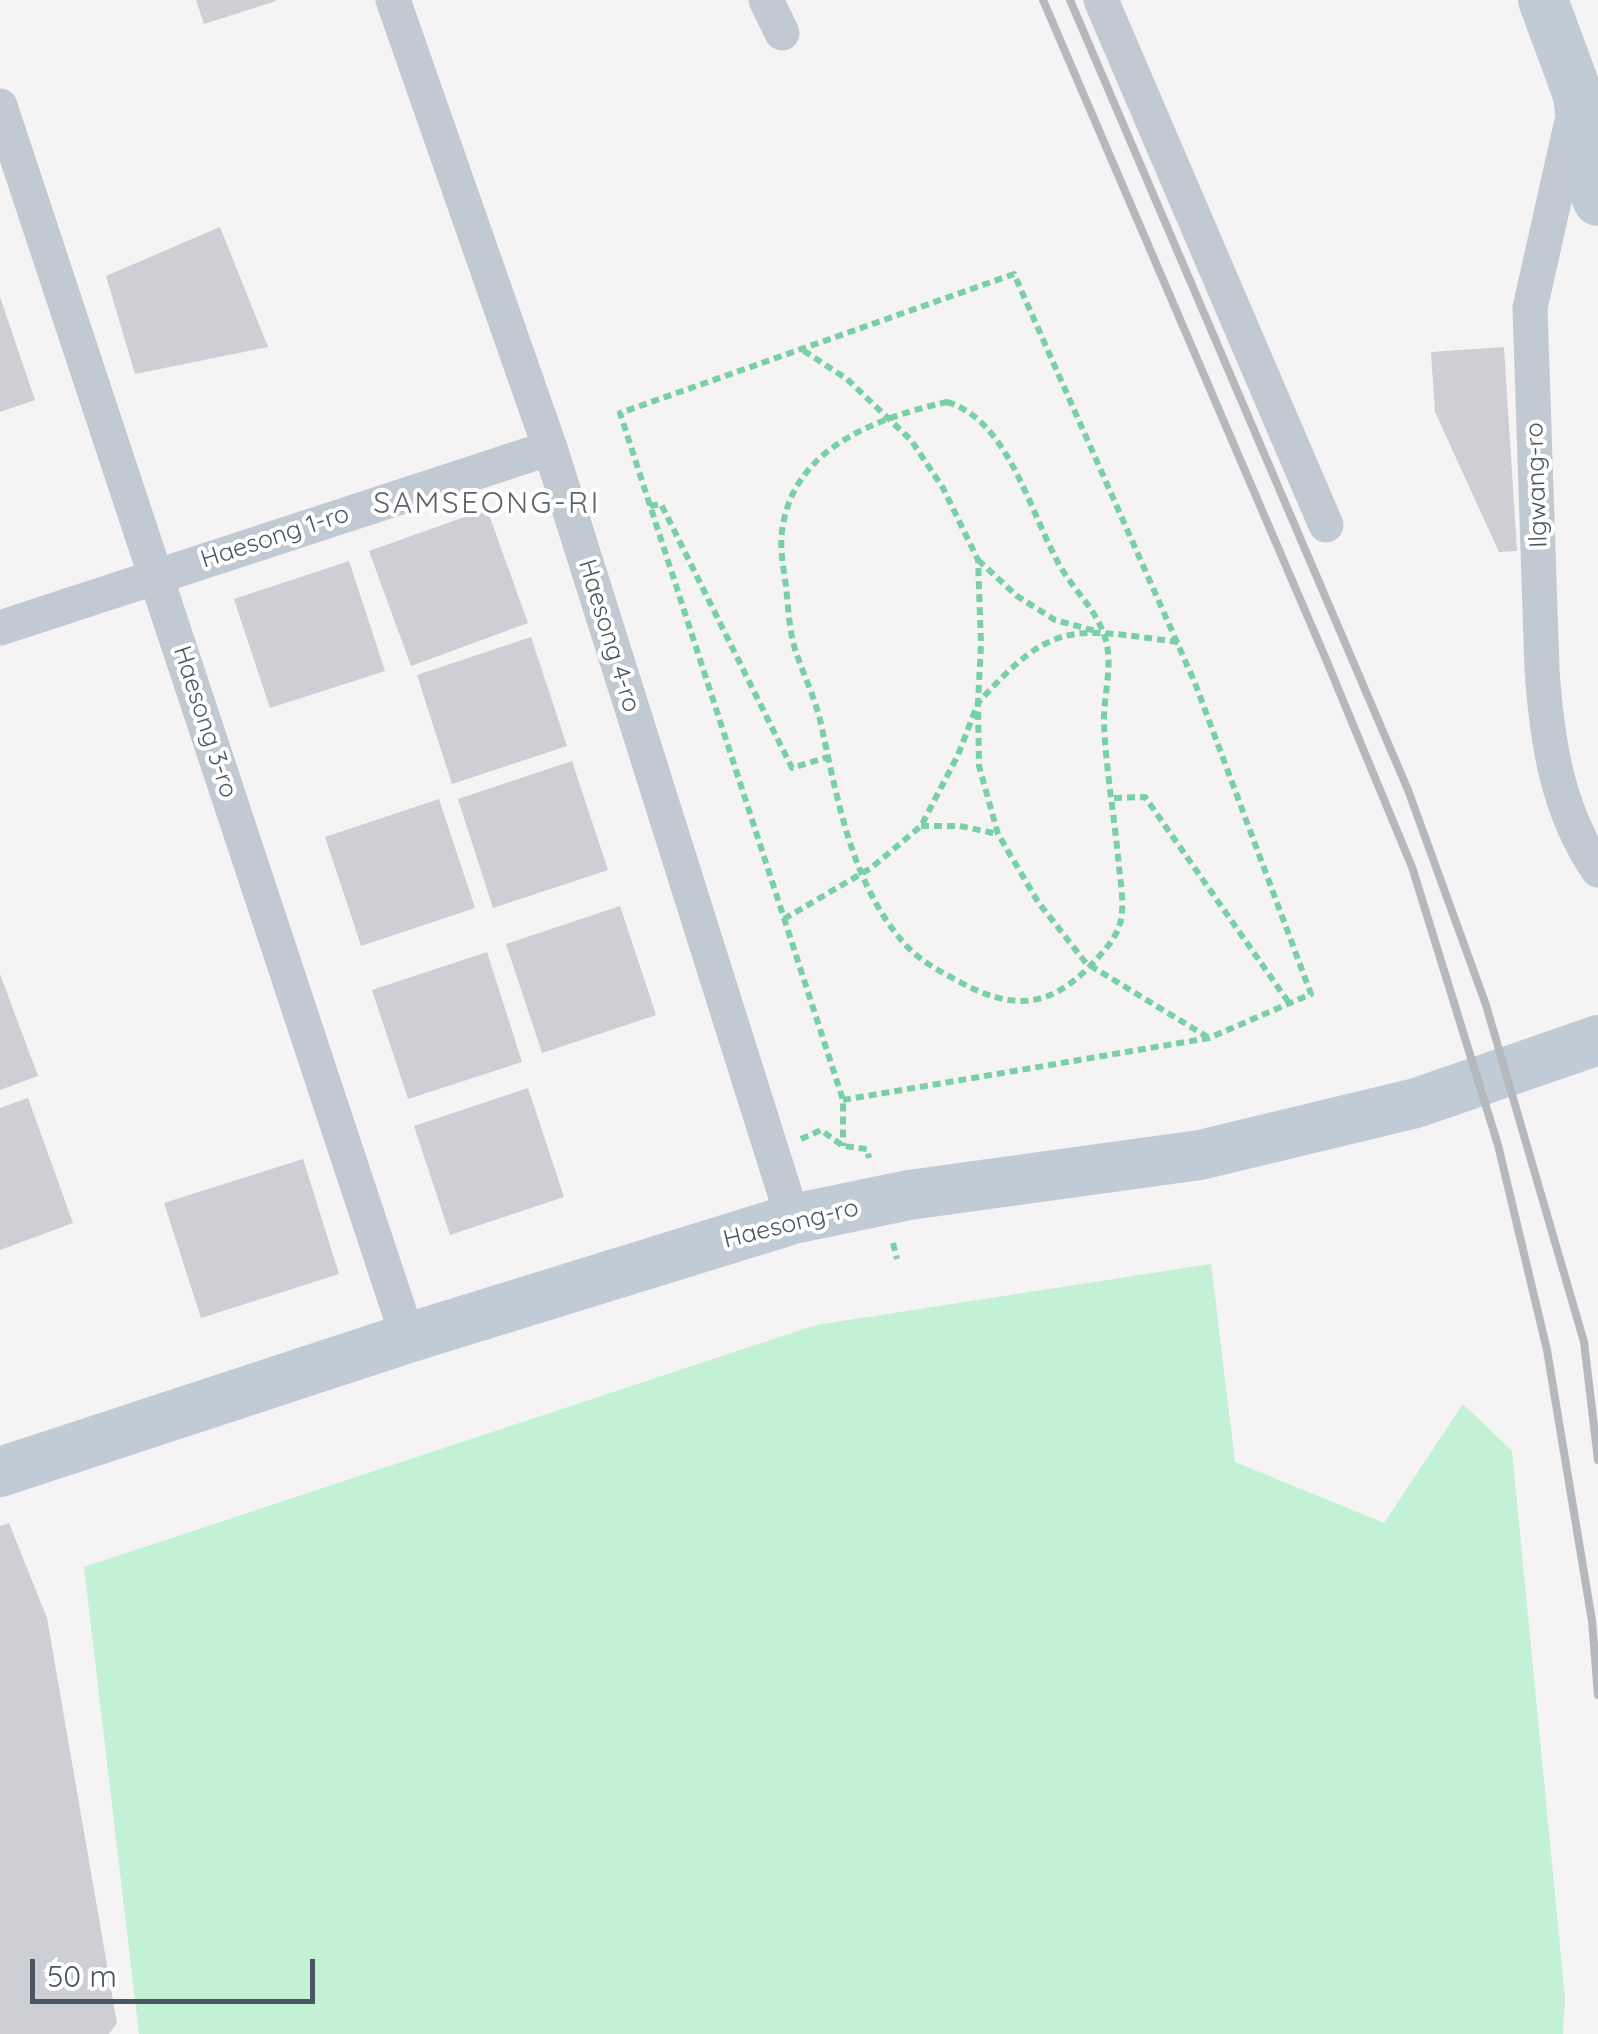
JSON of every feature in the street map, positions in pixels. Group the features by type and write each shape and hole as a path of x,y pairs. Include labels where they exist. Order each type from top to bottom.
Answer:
{"street":[{"name":"Haesong 4-ro","path":"393,0 550,448 794,1219"},
{"path":"766,0 782,32"},
{"path":"1102,0 1326,526"},
{"path":"1543,0 1588,108 1587,175 1598,201"},
{"name":"Haesong 3-ro","path":"0,106 408,1338"},
{"name":"Ilgwang-ro","path":"1588,108 1530,308 1546,730 1555,774 1571,820 1598,870"},
{"name":"Haesong 1-ro","path":"0,628 550,448"},
{"name":"Haesong-ro","path":"0,1472 408,1338 794,1219 910,1195 1200,1155 1416,1103 1598,1040"}],"path":[{"path":"842,1100 1209,1038 1311,994 1178,642 1014,274 620,413 842,1100 843,1146"},
{"path":"800,350 847,378 911,440 943,488 978,560 1018,596 1054,620 1096,631 1178,642"},
{"path":"947,402 967,408 990,430 1042,522 1063,570 1099,618 1108,646 1104,726 1114,798 1121,920 1109,946 1066,988 1037,1000 1012,1003 982,994 928,966 898,936 855,858 828,757 820,719 793,642 782,556 782,526 792,495 810,469 834,445 850,436 902,412 947,402"},
{"path":"650,506 662,504 792,768 828,757"},
{"path":"978,560 979,766 998,834 1038,902 1086,962 1209,1038"},
{"path":"784,919 871,868 921,826 958,754 978,702 1012,664 1050,638 1096,631"},
{"path":"1114,798 1145,797 1289,1003"},
{"path":"921,826 960,826 998,834"},
{"path":"821,1130 843,1146 867,1150"}],"green space":[{"path":"1211,1264 1235,1462 1384,1523 1463,1404 1512,1451 1565,1998 1563,2034 139,2034 84,1567 816,1325"}],"building":[{"path":"196,0 275,0 276,1 204,24"},
{"path":"220,227 268,347 135,374 106,276"},
{"path":"0,297 35,400 0,412"},
{"path":"1504,347 1517,551 1499,552 1435,412 1431,352"},
{"path":"487,509 528,623 411,666 369,551"},
{"path":"349,561 385,671 270,708 234,599"},
{"path":"531,637 567,746 452,784 417,675"},
{"path":"572,761 608,870 493,908 458,799"},
{"path":"439,799 475,908 361,946 325,837"},
{"path":"620,906 656,1015 542,1053 506,944"},
{"path":"487,952 522,1062 408,1099 372,990"},
{"path":"0,974 38,1076 0,1090"},
{"path":"528,1088 564,1197 450,1235 414,1126"},
{"path":"28,1098 73,1223 0,1250 0,1108"},
{"path":"303,1159 339,1274 201,1318 164,1203"},
{"path":"9,1523 47,1618 117,2023 109,2034 0,2034 0,1526"}],"railway":[{"path":"1043,0 1412,867 1498,1145 1547,1350 1592,1621 1598,1695"},
{"path":"1070,0 1408,790 1486,1005 1584,1342 1598,1460"}],"district":[{"name":"SAMSEONG-RI","path":"487,504"}]}
